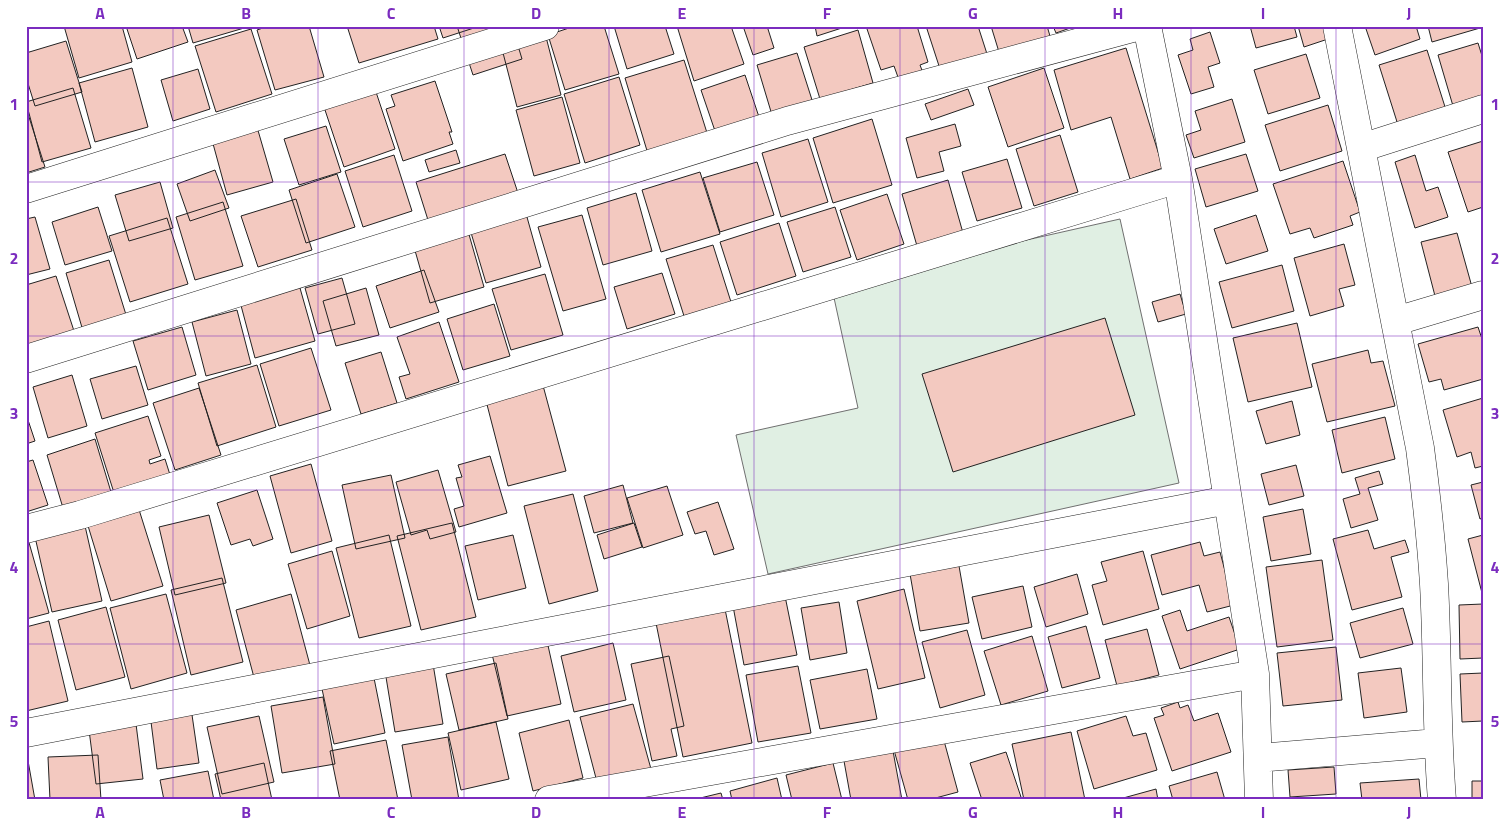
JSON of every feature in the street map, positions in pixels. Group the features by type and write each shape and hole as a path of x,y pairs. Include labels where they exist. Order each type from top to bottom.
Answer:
{"street":[{"path":"26,189 544,26"},
{"path":"26,359 787,121 1140,26"},
{"path":"1147,26 1178,179 1255,674 1259,800"},
{"path":"1337,26 1396,321 1420,448 1429,512 1434,586 1437,743 1442,800"},
{"path":"1361,148 1483,109"},
{"path":"26,529 99,510 1178,179"},
{"path":"1396,321 1483,295"},
{"path":"26,733 1228,500"},
{"path":"548,800 1255,674"},
{"path":"1258,758 1437,743"}],"green space":[{"path":"1120,219 1179,483 768,574 736,435 858,408 831,284"}],"building":[{"path":"64,26 122,26 132,62 79,78"},
{"path":"126,26 182,26 188,42 137,59"},
{"path":"188,26 251,26 193,43"},
{"path":"269,26 309,26 324,77 275,90 257,30"},
{"path":"347,26 434,26 438,39 359,63"},
{"path":"439,26 480,26 443,38"},
{"path":"457,26 512,26 522,59 473,75"},
{"path":"575,26 604,26 619,74 565,90 548,35"},
{"path":"614,26 665,26 674,54 627,69"},
{"path":"677,26 731,26 744,64 694,81"},
{"path":"743,26 767,26 774,48 753,55"},
{"path":"815,26 848,26 817,36"},
{"path":"866,26 917,26 928,62 920,65 923,73 899,80 894,66 881,70"},
{"path":"926,26 978,26 988,57 941,72"},
{"path":"991,26 1047,26 1050,36 999,52"},
{"path":"1053,26 1076,26 1056,33"},
{"path":"1250,26 1294,26 1297,37 1256,48"},
{"path":"1298,26 1323,26 1328,39 1304,47"},
{"path":"1365,26 1416,26 1420,39 1375,55"},
{"path":"1428,26 1480,26 1480,28 1432,42"},
{"path":"251,29 272,94 216,112 195,46"},
{"path":"858,30 873,83 820,99 804,47"},
{"path":"1210,32 1220,63 1208,67 1214,87 1191,94 1178,55 1193,50 1190,39"},
{"path":"546,37 561,95 517,107 502,49"},
{"path":"66,41 82,92 35,106 26,77 26,53"},
{"path":"1478,43 1483,59 1483,97 1453,106 1438,55"},
{"path":"1126,48 1163,168 1130,179 1111,117 1071,130 1054,70"},
{"path":"1427,50 1446,110 1398,125 1379,65"},
{"path":"797,53 813,103 772,115 757,65"},
{"path":"1306,54 1320,98 1268,114 1254,70"},
{"path":"684,60 708,136 648,154 625,78"},
{"path":"132,68 148,127 95,142 79,83"},
{"path":"1044,68 1064,128 1008,147 988,87"},
{"path":"198,69 210,109 173,121 161,80"},
{"path":"745,75 759,117 715,131 701,90"},
{"path":"619,77 640,145 585,163 564,94"},
{"path":"435,81 452,132 449,132 453,144 403,161 386,109 395,106 391,95"},
{"path":"73,88 91,148 42,162 26,102"},
{"path":"375,89 395,149 344,167 324,107"},
{"path":"968,89 974,105 931,120 925,104"},
{"path":"562,97 580,163 534,176 516,110"},
{"path":"1232,99 1245,142 1194,158 1186,135 1201,130 1195,111"},
{"path":"1328,105 1342,151 1280,171 1265,125"},
{"path":"28,114 45,167 26,173 26,115"},
{"path":"872,119 892,185 833,203 813,138"},
{"path":"955,124 961,146 939,152 944,171 917,178 906,138"},
{"path":"326,126 341,172 299,185 284,139"},
{"path":"257,127 273,182 227,195 212,140"},
{"path":"1060,135 1078,192 1034,206 1016,149"},
{"path":"808,139 828,202 781,217 762,153"},
{"path":"1483,141 1483,207 1468,212 1448,152"},
{"path":"456,150 460,163 429,172 425,160"},
{"path":"505,154 520,199 428,220 416,182"},
{"path":"1246,154 1258,191 1206,207 1195,169"},
{"path":"394,155 412,211 363,227 345,171"},
{"path":"1415,155 1426,191 1438,187 1448,217 1415,228 1395,162"},
{"path":"1007,159 1022,208 977,221 962,172"},
{"path":"1343,161 1360,212 1350,216 1353,225 1314,238 1310,228 1290,234 1273,184"},
{"path":"757,162 774,215 720,232 703,178"},
{"path":"215,170 229,208 190,221 177,184"},
{"path":"700,172 720,234 661,252 642,190"},
{"path":"337,174 355,227 306,243 289,190"},
{"path":"948,180 963,233 917,246 902,194"},
{"path":"160,182 173,228 129,241 115,195"},
{"path":"636,193 652,251 603,265 587,208"},
{"path":"887,194 904,244 857,260 840,210"},
{"path":"296,199 312,250 258,267 241,216"},
{"path":"223,202 243,266 195,280 176,217"},
{"path":"98,207 112,251 65,265 52,222"},
{"path":"835,207 851,257 803,272 787,222"},
{"path":"525,210 541,267 486,283 469,226"},
{"path":"582,215 606,299 563,311 538,227"},
{"path":"1256,215 1268,251 1226,264 1214,229"},
{"path":"35,217 50,269 26,275 26,219"},
{"path":"167,218 188,284 130,302 109,236"},
{"path":"779,223 796,276 737,295 720,242"},
{"path":"468,231 484,287 430,303 414,247"},
{"path":"1457,233 1472,287 1435,296 1421,242"},
{"path":"1344,244 1355,285 1339,289 1344,306 1310,316 1294,258"},
{"path":"713,245 731,302 684,316 666,259"},
{"path":"109,260 127,318 83,331 66,273"},
{"path":"1282,265 1294,311 1232,328 1219,282"},
{"path":"424,270 439,312 390,328 376,286"},
{"path":"662,273 675,314 627,329 614,287"},
{"path":"545,274 563,335 511,350 492,289"},
{"path":"56,276 75,334 29,348 26,341 26,285"},
{"path":"342,278 355,324 318,334 305,288"},
{"path":"298,281 315,341 255,358 239,298"},
{"path":"366,288 379,335 336,346 323,301"},
{"path":"1180,294 1186,314 1158,322 1152,302"},
{"path":"494,304 510,356 463,370 447,319"},
{"path":"237,310 251,364 206,376 192,322"},
{"path":"1105,318 1135,415 953,472 922,374"},
{"path":"439,322 459,382 406,399 399,377 410,374 397,337"},
{"path":"1297,323 1312,387 1248,402 1233,338"},
{"path":"182,327 196,375 148,390 133,341"},
{"path":"1478,327 1483,342 1483,379 1444,390 1441,379 1429,382 1418,344"},
{"path":"311,348 331,410 279,426 260,364"},
{"path":"1368,350 1371,363 1383,361 1395,406 1327,422 1312,364"},
{"path":"381,352 397,403 361,414 345,363"},
{"path":"257,365 276,427 217,446 198,383"},
{"path":"136,366 148,405 102,419 90,379"},
{"path":"72,375 87,426 48,438 33,387"},
{"path":"541,378 566,471 508,486 484,393"},
{"path":"199,388 221,455 175,470 153,403"},
{"path":"1483,398 1483,466 1475,468 1471,452 1457,457 1443,410"},
{"path":"1292,401 1300,435 1266,444 1256,411"},
{"path":"26,414 35,441 26,444"},
{"path":"148,416 161,456 149,460 150,464 165,459 171,478 115,496 95,433"},
{"path":"1385,417 1395,459 1342,473 1332,430"},
{"path":"95,439 111,492 63,508 47,455"},
{"path":"490,456 507,513 459,527 454,509 464,506 456,478 462,477 458,465"},
{"path":"33,460 48,505 26,512 26,462"},
{"path":"311,464 332,541 291,553 270,476"},
{"path":"1296,465 1304,496 1269,505 1261,474"},
{"path":"438,470 456,532 430,539 427,530 411,535 396,482"},
{"path":"1379,471 1383,484 1368,488 1378,520 1351,528 1343,499 1360,494 1355,478"},
{"path":"391,475 405,538 356,549 342,485"},
{"path":"1483,482 1483,518 1480,519 1471,485"},
{"path":"623,485 633,523 594,533 584,496"},
{"path":"667,486 683,535 643,548 627,498"},
{"path":"257,490 273,539 253,546 250,539 231,545 217,503"},
{"path":"573,494 598,591 549,604 524,506"},
{"path":"136,500 163,586 111,601 85,516"},
{"path":"718,502 734,549 714,555 706,531 695,534 687,512"},
{"path":"1303,509 1311,554 1271,561 1263,517"},
{"path":"209,515 226,583 175,595 159,527"},
{"path":"83,517 102,601 52,612 33,528"},
{"path":"452,523 476,617 421,630 397,536"},
{"path":"634,523 642,547 604,559 597,535"},
{"path":"1368,530 1374,549 1405,540 1409,552 1391,557 1402,597 1352,610 1333,539"},
{"path":"389,535 411,626 359,638 336,548"},
{"path":"513,535 526,588 478,600 465,546"},
{"path":"1483,535 1483,593 1482,593 1468,539"},
{"path":"26,539 28,539 49,613 26,619"},
{"path":"1200,542 1204,556 1220,552 1234,605 1207,612 1199,585 1162,595 1151,555"},
{"path":"332,551 350,616 307,629 288,564"},
{"path":"1143,551 1159,609 1103,625 1092,585 1107,581 1101,562"},
{"path":"1322,560 1333,640 1277,647 1266,567"},
{"path":"959,566 969,623 920,631 910,574"},
{"path":"1077,574 1088,614 1046,627 1034,587"},
{"path":"222,578 243,662 191,675 171,590"},
{"path":"1023,586 1032,627 982,639 972,597"},
{"path":"904,589 925,678 878,689 857,601"},
{"path":"166,594 187,673 131,689 110,608"},
{"path":"291,594 311,669 256,685 236,610"},
{"path":"785,596 797,655 744,665 733,606"},
{"path":"839,602 847,653 810,660 801,608"},
{"path":"1483,604 1483,658 1460,659 1459,605"},
{"path":"106,607 125,677 76,690 58,620"},
{"path":"1403,608 1413,644 1360,658 1350,623"},
{"path":"725,609 752,743 683,757 656,623"},
{"path":"1180,610 1187,631 1229,617 1240,649 1180,669 1162,616"},
{"path":"49,621 68,701 26,711 26,627"},
{"path":"1086,626 1100,678 1062,688 1048,637"},
{"path":"1147,629 1159,675 1117,686 1105,640"},
{"path":"967,630 985,695 940,708 922,642"},
{"path":"1032,636 1048,691 1001,705 984,651"},
{"path":"547,641 561,704 507,716 492,654"},
{"path":"613,643 626,700 574,712 561,656"},
{"path":"1336,647 1342,700 1283,706 1277,653"},
{"path":"669,656 684,726 671,729 677,756 652,761 631,664"},
{"path":"496,663 508,719 459,730 446,674"},
{"path":"433,664 443,724 395,732 385,671"},
{"path":"798,666 811,733 758,742 746,675"},
{"path":"1401,668 1407,712 1364,718 1358,673"},
{"path":"867,669 877,719 820,729 810,680"},
{"path":"1483,673 1483,721 1462,722 1460,674"},
{"path":"374,678 385,733 334,744 322,689"},
{"path":"323,697 335,764 282,773 271,706"},
{"path":"1178,702 1180,708 1188,705 1194,721 1218,713 1231,752 1172,771 1154,718 1164,715 1161,708"},
{"path":"633,704 651,769 597,782 580,717"},
{"path":"191,708 199,763 157,769 150,714"},
{"path":"259,716 274,782 222,794 207,727"},
{"path":"1126,716 1133,736 1146,733 1157,770 1094,789 1077,731"},
{"path":"569,720 583,778 533,791 519,733"},
{"path":"496,722 509,779 461,790 448,733"},
{"path":"136,724 143,779 96,784 89,730"},
{"path":"1071,732 1085,800 1024,800 1012,744"},
{"path":"448,737 459,800 412,800 402,745"},
{"path":"943,737 958,792 928,800 908,800 894,750"},
{"path":"386,740 398,800 340,800 330,751"},
{"path":"893,751 902,800 851,800 844,761"},
{"path":"1006,752 1021,797 1012,800 982,800 970,763"},
{"path":"27,755 35,800 26,800"},
{"path":"98,755 101,800 50,800 48,757"},
{"path":"264,763 272,800 221,800 215,774"},
{"path":"833,763 842,800 792,800 786,775"},
{"path":"1334,767 1336,794 1290,797 1288,770"},
{"path":"208,771 214,800 164,800 160,780"},
{"path":"1217,772 1225,800 1173,800 1169,786"},
{"path":"777,778 782,800 732,800 730,791"},
{"path":"1419,779 1421,800 1362,800 1360,783"},
{"path":"1472,781 1483,781 1483,800 1472,800"},
{"path":"1156,789 1158,800 1116,800"},
{"path":"721,793 723,800 692,800"}]}
